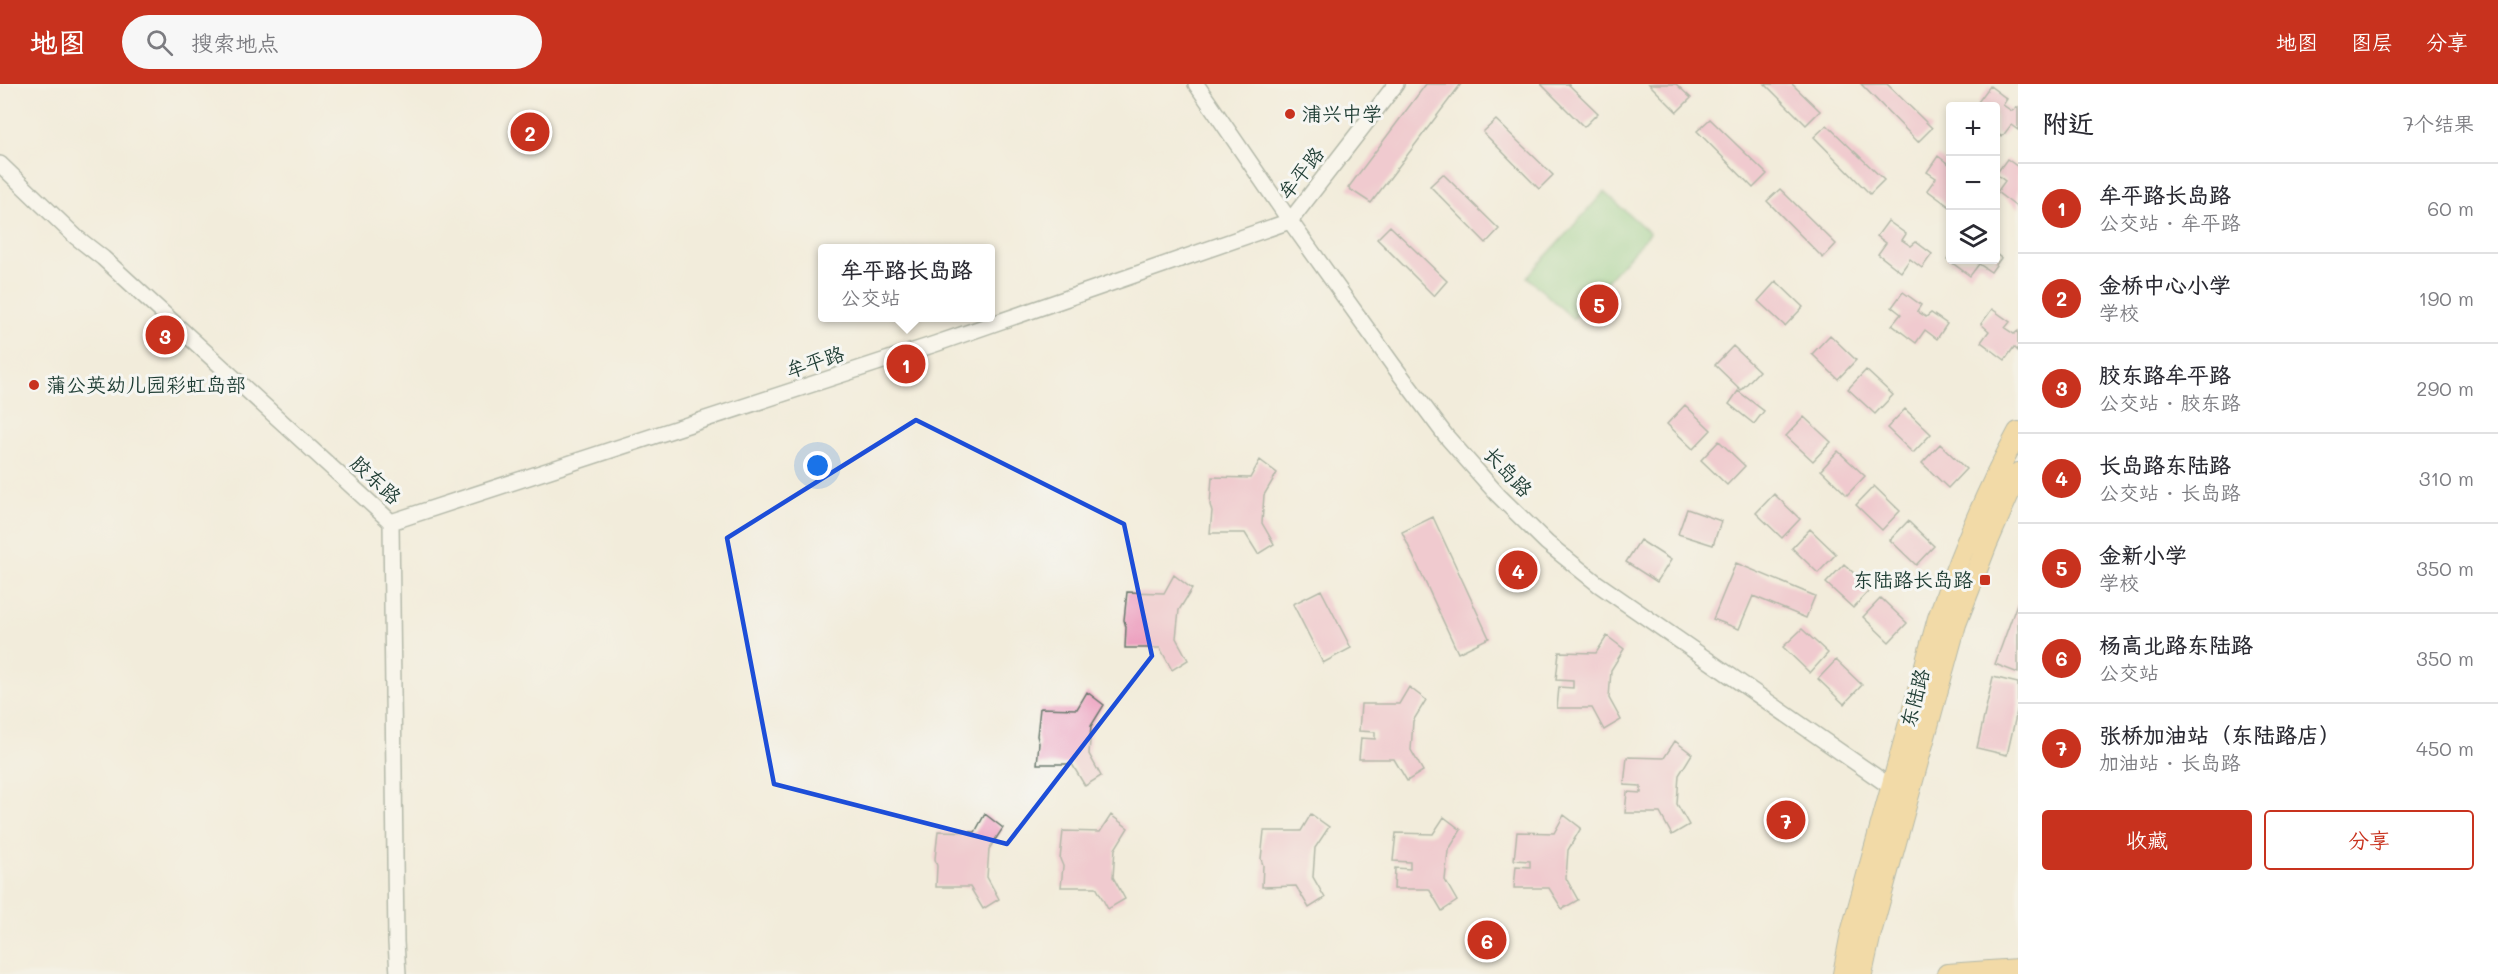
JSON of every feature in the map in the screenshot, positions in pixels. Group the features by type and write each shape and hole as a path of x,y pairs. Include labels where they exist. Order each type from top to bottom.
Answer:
{"main road":[{"name":"东陆路","path":"1842,974 1926,657 1948,589 1988,493 2018,432"},
{"name":"东陆路","path":"1862,974 1943,663 1987,543 2018,473"},
{"path":"1947,974 2018,969"}],"street":[{"name":"长岛路","path":"1196,84 1290,221 1446,436 1497,495 1547,543 1598,584 1891,787"},
{"name":"牟平路","path":"391,522 935,344 1290,221 1396,84"},
{"name":"胶东路","path":"0,164 76,237 103,258 391,522 398,974"}],"highlighted area":[{"path":"916,420 1124,524 1152,656 1007,844 774,784 727,538"}],"green space":[{"path":"1604,192 1650,233 1573,319 1527,277"}],"building":[{"path":"1426,84 1461,84 1371,203 1348,188"},
{"path":"1541,84 1568,84 1598,113 1584,127"},
{"path":"1649,84 1676,84 1691,98 1677,112"},
{"path":"1765,84 1792,84 1820,111 1806,125"},
{"path":"1861,84 1887,84 1932,128 1918,142"},
{"path":"1990,86 2007,99 2003,105 2012,111 2018,107 2018,130 2011,125 2002,137 2000,135 2000,102 1978,102"},
{"path":"1710,119 1767,174 1753,188 1697,131"},
{"path":"1496,120 1553,175 1539,189 1483,132"},
{"path":"1827,125 1884,180 1870,194 1814,137"},
{"path":"1938,156 1946,162 1946,204 1927,190 1936,178 1927,172"},
{"path":"2007,159 2018,167 2018,208 2000,194 2000,188 2005,181 2000,177 2000,169"},
{"path":"1443,174 1499,229 1486,243 1430,186"},
{"path":"1780,189 1836,244 1823,258 1767,201"},
{"path":"1888,221 1906,234 1902,240 1911,246 1916,242 1932,254 1922,268 1910,259 1901,272 1878,254 1886,243 1877,236"},
{"path":"1390,226 1447,281 1434,296 1377,239"},
{"path":"1954,264 1979,264 1970,276"},
{"path":"1979,264 1997,264 1991,272"},
{"path":"1776,281 1803,307 1785,326 1758,301"},
{"path":"1903,292 1921,305 1917,311 1926,317 1931,313 1947,324 1937,339 1925,330 1916,343 1892,325 1901,314 1892,307"},
{"path":"1992,309 2010,322 2005,328 2014,334 2018,331 2018,351 2014,347 2005,360 1981,342 1989,331 1981,324"},
{"path":"1830,335 1856,360 1838,379 1812,354"},
{"path":"1733,346 1759,371 1741,390 1715,365"},
{"path":"1866,370 1893,395 1875,414 1848,389"},
{"path":"1738,391 1764,411 1754,424 1729,404"},
{"path":"1685,405 1711,430 1693,449 1667,424"},
{"path":"1905,409 1931,434 1913,453 1887,428"},
{"path":"1804,417 1831,442 1813,461 1786,436"},
{"path":"1719,441 1745,466 1727,485 1701,460"},
{"path":"1940,444 1966,469 1948,488 1922,463"},
{"path":"1838,451 1865,476 1847,495 1821,470"},
{"path":"1260,460 1277,473 1264,495 1262,523 1274,544 1258,554 1245,533 1210,533 1212,511 1210,505 1212,477 1250,478"},
{"path":"1874,486 1900,511 1882,530 1856,505"},
{"path":"1774,494 1800,519 1782,538 1756,513"},
{"path":"1687,509 1721,521 1713,545 1678,534"},
{"path":"1433,517 1489,638 1458,653 1402,532"},
{"path":"1908,521 1934,546 1916,565 1890,540"},
{"path":"1810,529 1836,554 1818,573 1792,548"},
{"path":"1640,540 1671,560 1657,582 1626,562"},
{"path":"1736,563 1815,596 1806,618 1753,596 1739,629 1713,619"},
{"path":"1844,564 1871,589 1853,608 1826,583"},
{"path":"1174,575 1192,589 1179,610 1176,638 1188,660 1172,670 1160,648 1125,648 1124,620 1127,592 1164,593"},
{"path":"1321,590 1351,648 1323,663 1293,604"},
{"path":"1881,598 1907,623 1889,642 1863,617"},
{"path":"2018,601 2018,673 1995,664"},
{"path":"1802,629 1828,653 1810,673 1783,647"},
{"path":"1607,636 1624,649 1611,670 1609,698 1621,720 1604,730 1592,708 1557,708 1559,687 1573,688 1573,681 1556,680 1559,652 1596,653"},
{"path":"1836,660 1862,685 1844,704 1818,679"},
{"path":"1993,677 2018,683 2018,707 2007,755 1977,748"},
{"path":"1409,687 1426,700 1413,721 1411,750 1423,771 1407,781 1394,759 1359,759 1361,738 1375,739 1375,732 1359,731 1361,704 1399,704"},
{"path":"1087,692 1104,705 1091,726 1089,754 1101,776 1085,786 1072,764 1037,764 1039,743 1037,736 1040,708 1077,709"},
{"path":"1675,741 1692,754 1679,775 1677,804 1689,825 1672,835 1660,813 1625,813 1627,792 1641,793 1641,786 1624,785 1627,757 1664,758"},
{"path":"985,814 1003,828 989,849 987,877 999,899 983,909 970,887 936,887 935,859 938,831 975,832"},
{"path":"1311,814 1329,827 1315,848 1313,877 1325,898 1309,908 1296,886 1262,887 1261,859 1264,831 1301,831"},
{"path":"1111,815 1128,828 1115,849 1113,877 1125,899 1108,909 1096,887 1061,887 1063,866 1060,859 1063,831 1100,832"},
{"path":"1564,815 1581,828 1568,850 1566,878 1578,900 1562,909 1549,888 1514,888 1516,866 1530,867 1530,861 1514,860 1517,832 1554,833"},
{"path":"1444,817 1461,830 1448,851 1445,880 1457,901 1442,911 1429,889 1394,889 1395,868 1410,869 1410,862 1393,861 1396,833 1433,834"}],"place":[{"name":"浦兴中学","path":"1290,114"},
{"name":"金桥中心小学","path":"530,132"},
{"name":"金新小学","path":"1599,304"},
{"name":"胶东路牟平路","path":"165,335"},
{"name":"牟平路长岛路","path":"906,364"},
{"name":"蒲公英幼儿园彩虹岛部","path":"34,385"},
{"name":"长岛路东陆路","path":"1518,570"},
{"name":"东陆路长岛路","path":"1985,580"},
{"name":"张桥加油站（东陆路店）","path":"1786,820"},
{"name":"杨高北路东陆路","path":"1487,940"}]}
